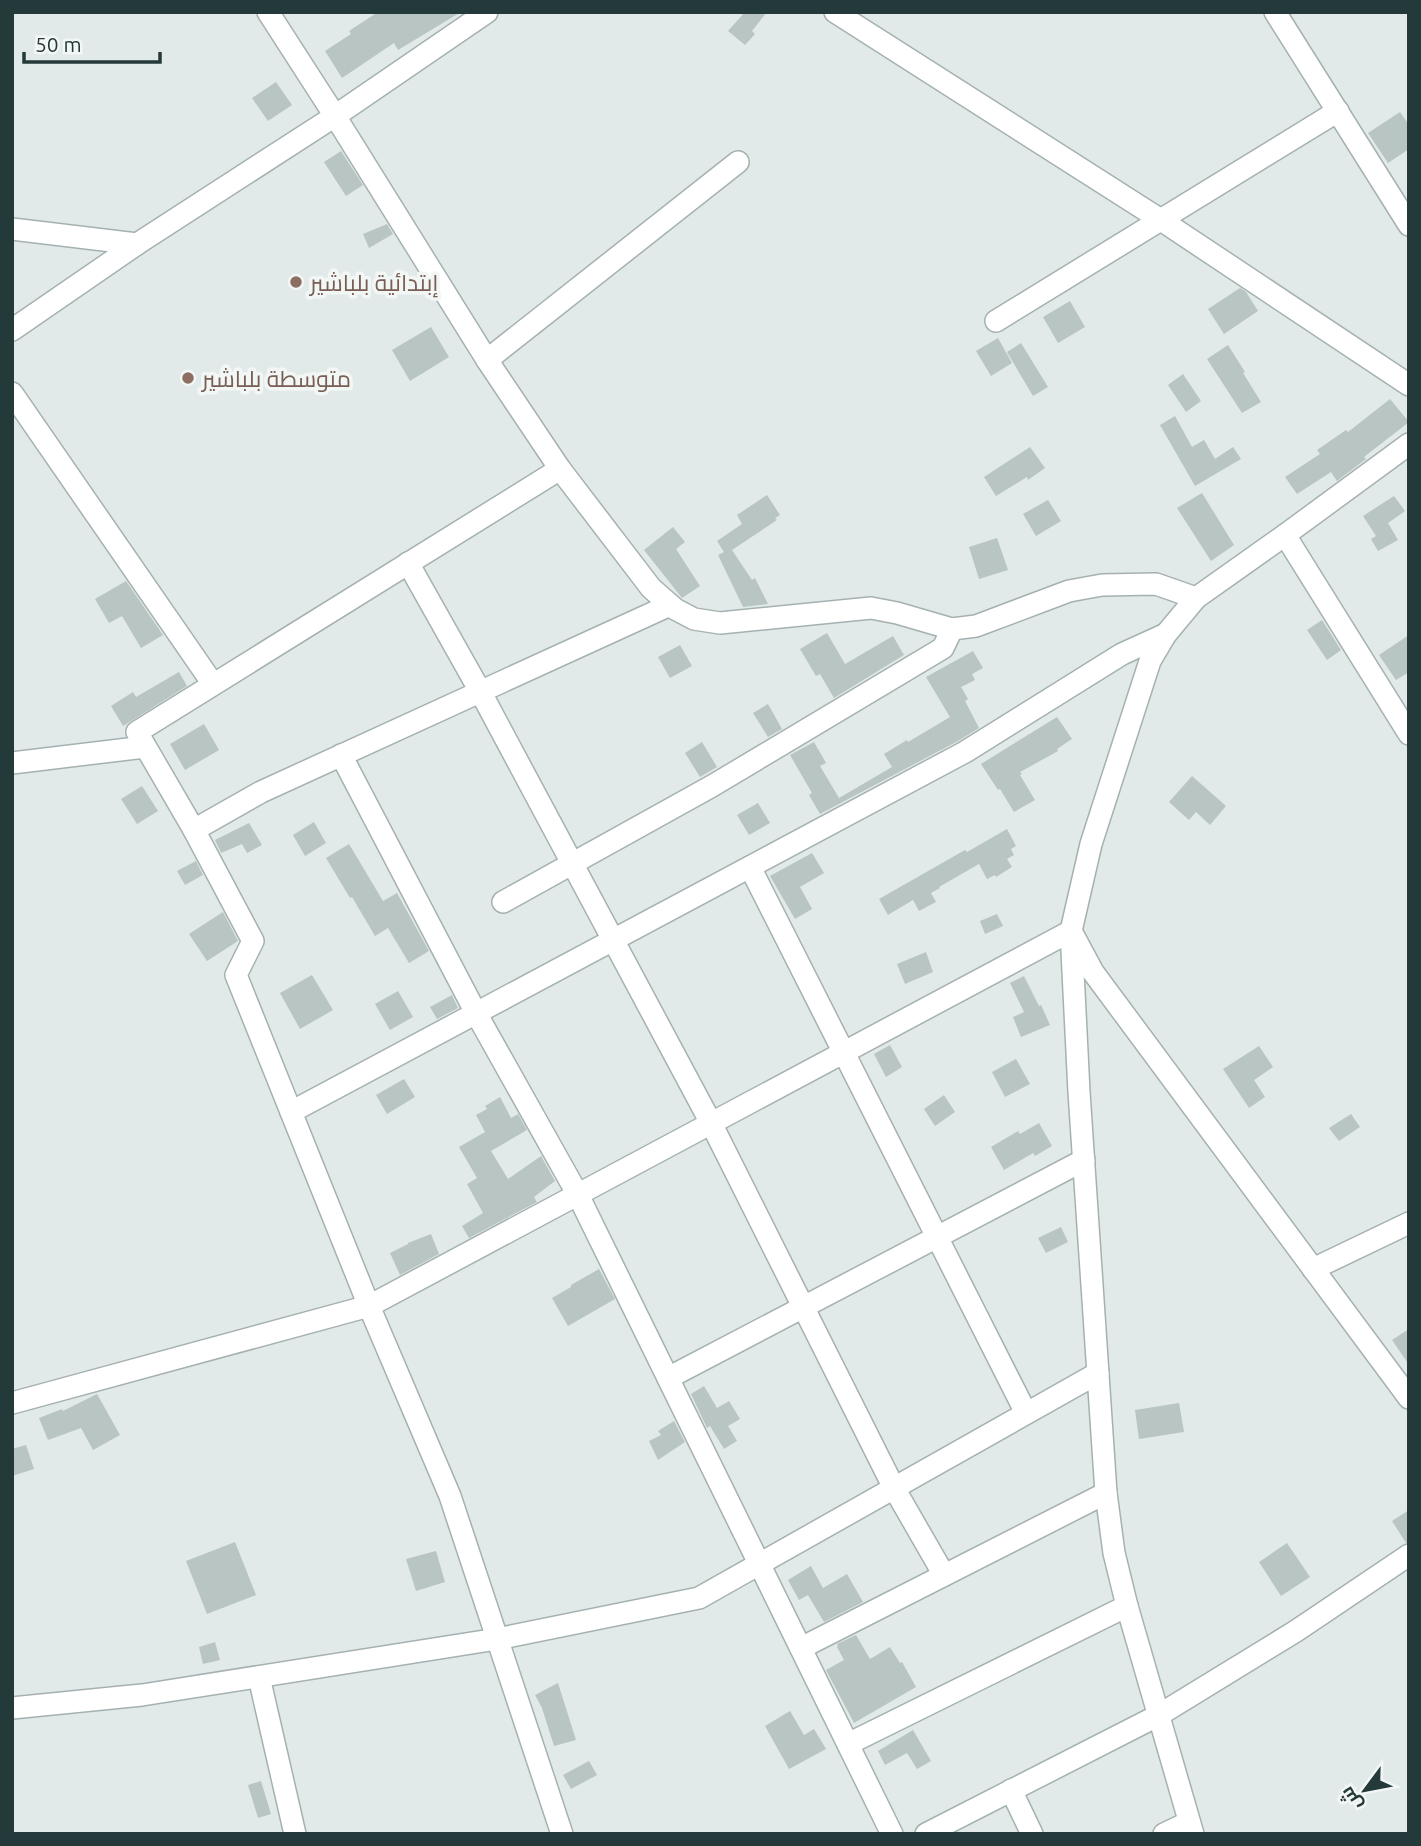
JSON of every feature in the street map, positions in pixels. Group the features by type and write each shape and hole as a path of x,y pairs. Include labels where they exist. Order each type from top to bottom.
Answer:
{"street":[{"path":"268,12 487,360 560,469 651,588 670,605 694,619 720,623 870,608 952,629 976,626 1069,591 1102,585 1156,584 1196,598"},
{"path":"12,330 137,244 335,117 488,12"},
{"path":"835,12 1161,220 1409,385"},
{"path":"1275,12 1409,225"},
{"path":"996,321 1338,111"},
{"path":"487,360 738,162"},
{"path":"12,229 137,244"},
{"path":"12,393 213,684"},
{"path":"1164,1834 1191,1828 1114,1553 1106,1493 1071,931 1096,831 1150,661 1166,634 1196,598 1409,444"},
{"path":"560,469 136,732 194,830 253,941 236,975 369,1306 450,1496 562,1834"},
{"path":"1285,535 1409,734"},
{"path":"408,563 573,863 711,1124 894,1488 944,1575"},
{"path":"194,830 261,792 670,605"},
{"path":"503,902 712,786 943,648 952,629"},
{"path":"291,1112 965,752 1122,654 1166,634"},
{"path":"12,763 145,747"},
{"path":"341,755 476,1013 578,1195 892,1834"},
{"path":"750,867 1026,1413"},
{"path":"12,1403 369,1306 1071,931"},
{"path":"1071,931 1093,972 1409,1398"},
{"path":"668,1378 1084,1160"},
{"path":"1313,1269 1409,1223"},
{"path":"12,1708 142,1695 497,1639 699,1598 1098,1373"},
{"path":"801,1648 1106,1493"},
{"path":"926,1834 1159,1715 1296,1631 1409,1555"},
{"path":"848,1744 1127,1606"},
{"path":"259,1677 295,1834"},
{"path":"1011,1790 1032,1834"}],"building":[{"path":"378,12 461,12 398,50 394,43 342,78 325,51"},
{"path":"745,12 767,12 752,31 755,34 745,45 728,31"},
{"path":"276,82 292,105 268,121 252,98"},
{"path":"1400,112 1409,125 1409,149 1388,163 1368,133"},
{"path":"341,151 363,185 346,196 324,162"},
{"path":"387,224 393,234 369,248 363,234"},
{"path":"1240,288 1246,292 1258,311 1224,334 1208,309"},
{"path":"1070,301 1085,327 1058,343 1043,317"},
{"path":"431,327 449,357 410,381 392,350"},
{"path":"998,338 1012,363 991,376 976,351"},
{"path":"1021,343 1048,387 1033,396 1007,352"},
{"path":"1228,345 1261,402 1242,413 1207,359"},
{"path":"1183,374 1201,401 1186,412 1168,385"},
{"path":"1390,399 1409,422 1337,481 1331,472 1297,494 1285,477 1320,454 1317,450 1346,430 1348,432"},
{"path":"1175,416 1192,447 1204,440 1215,459 1233,447 1241,459 1195,486 1160,425"},
{"path":"1030,447 1045,468 996,496 984,477"},
{"path":"1202,493 1234,545 1211,561 1177,508"},
{"path":"767,495 780,515 775,518 777,520 732,550 752,580 755,578 768,604 743,607 718,555 724,552 717,541 742,524 737,515"},
{"path":"1394,496 1405,511 1388,523 1398,540 1378,551 1371,539 1376,536 1363,516"},
{"path":"1048,500 1061,521 1036,536 1023,514"},
{"path":"673,527 685,542 676,549 700,586 682,598 644,550"},
{"path":"997,538 1008,570 979,579 969,547"},
{"path":"126,581 163,635 141,648 122,616 109,623 95,599"},
{"path":"1322,620 1341,650 1327,660 1307,630"},
{"path":"827,633 845,664 893,636 904,655 834,698 820,674 816,676 800,649"},
{"path":"1409,635 1409,672 1396,680 1379,655"},
{"path":"680,645 692,666 670,678 658,657"},
{"path":"973,651 983,668 972,674 975,680 961,687 979,728 820,814 809,795 812,793 790,755 814,742 826,763 820,766 839,798 892,767 884,754 950,717 926,677"},
{"path":"179,672 187,686 123,726 111,706 133,692 136,697"},
{"path":"768,704 782,729 768,737 753,713"},
{"path":"1057,717 1072,739 1057,749 1058,751 1020,772 1035,800 1014,812 981,764"},
{"path":"204,724 219,750 185,770 170,744"},
{"path":"702,742 717,767 700,777 685,753"},
{"path":"1192,776 1226,806 1210,825 1196,812 1189,820 1169,802"},
{"path":"142,786 158,811 137,824 121,799"},
{"path":"758,803 770,823 749,835 737,815"},
{"path":"314,822 326,843 305,856 293,835"},
{"path":"249,823 262,845 247,853 242,844 221,853 215,840"},
{"path":"1007,829 1016,846 1011,849 1014,855 1007,859 1012,867 987,879 979,864 931,893 936,902 919,911 913,900 888,915 879,899"},
{"path":"349,844 383,901 397,893 429,951 409,963 388,928 375,936 326,858"},
{"path":"812,853 824,873 800,887 812,909 795,919 770,876"},
{"path":"196,861 203,875 185,885 177,871"},
{"path":"223,912 238,941 207,961 189,934"},
{"path":"997,914 1003,926 985,934 980,921"},
{"path":"926,952 933,972 905,984 897,964"},
{"path":"312,975 333,1010 300,1029 280,993"},
{"path":"1024,976 1050,1025 1021,1037 1013,1017 1024,1012 1010,983"},
{"path":"398,991 413,1017 390,1030 375,1004"},
{"path":"452,995 458,1008 437,1019 430,1007"},
{"path":"890,1045 902,1067 886,1077 874,1054"},
{"path":"1259,1046 1273,1067 1254,1080 1265,1097 1249,1108 1223,1069"},
{"path":"1016,1059 1030,1084 1005,1097 992,1072"},
{"path":"404,1079 415,1097 387,1114 376,1095"},
{"path":"944,1095 955,1112 935,1126 924,1109"},
{"path":"500,1097 511,1118 518,1114 527,1130 491,1151 508,1179 541,1156 555,1181 534,1197 537,1202 469,1238 462,1226 483,1213 467,1184 477,1178 459,1147 485,1132 476,1115"},
{"path":"1351,1114 1360,1127 1339,1141 1329,1128"},
{"path":"1039,1123 1052,1146 1035,1156 1033,1153 1004,1170 991,1147 1018,1131 1020,1134"},
{"path":"1061,1227 1068,1242 1046,1253 1038,1238"},
{"path":"431,1234 439,1254 400,1275 390,1253"},
{"path":"599,1269 615,1299 568,1326 552,1298"},
{"path":"1409,1329 1409,1365 1392,1340"},
{"path":"704,1386 717,1408 729,1401 740,1419 728,1426 737,1441 724,1449 710,1426 707,1428 691,1394"},
{"path":"97,1394 120,1435 93,1450 81,1428 48,1440 39,1418 62,1409 63,1411"},
{"path":"1179,1403 1184,1432 1139,1439 1135,1410"},
{"path":"674,1421 685,1442 658,1460 649,1441 661,1435 658,1431"},
{"path":"26,1445 34,1469 12,1476 12,1449"},
{"path":"1409,1510 1409,1542 1406,1543 1392,1521"},
{"path":"235,1542 256,1595 207,1614 186,1561"},
{"path":"1287,1543 1310,1577 1281,1596 1259,1562"},
{"path":"436,1551 445,1582 416,1591 406,1559"},
{"path":"811,1566 823,1588 847,1574 863,1602 824,1622 808,1595 799,1600 788,1580"},
{"path":"856,1635 870,1659 890,1647 916,1687 854,1723 826,1670 844,1660 837,1644"},
{"path":"215,1642 220,1660 203,1664 199,1647"},
{"path":"558,1683 576,1740 554,1746 535,1695"},
{"path":"790,1711 804,1735 814,1729 826,1749 789,1769 765,1726"},
{"path":"913,1730 931,1761 917,1769 907,1753 885,1765 878,1751"},
{"path":"589,1761 597,1775 571,1789 563,1775"},
{"path":"261,1781 271,1814 258,1818 248,1785"}],"place":[{"name":"إبتدائية بلباشير","path":"296,282"},
{"name":"متوسطة بلباشير","path":"188,378"}]}
